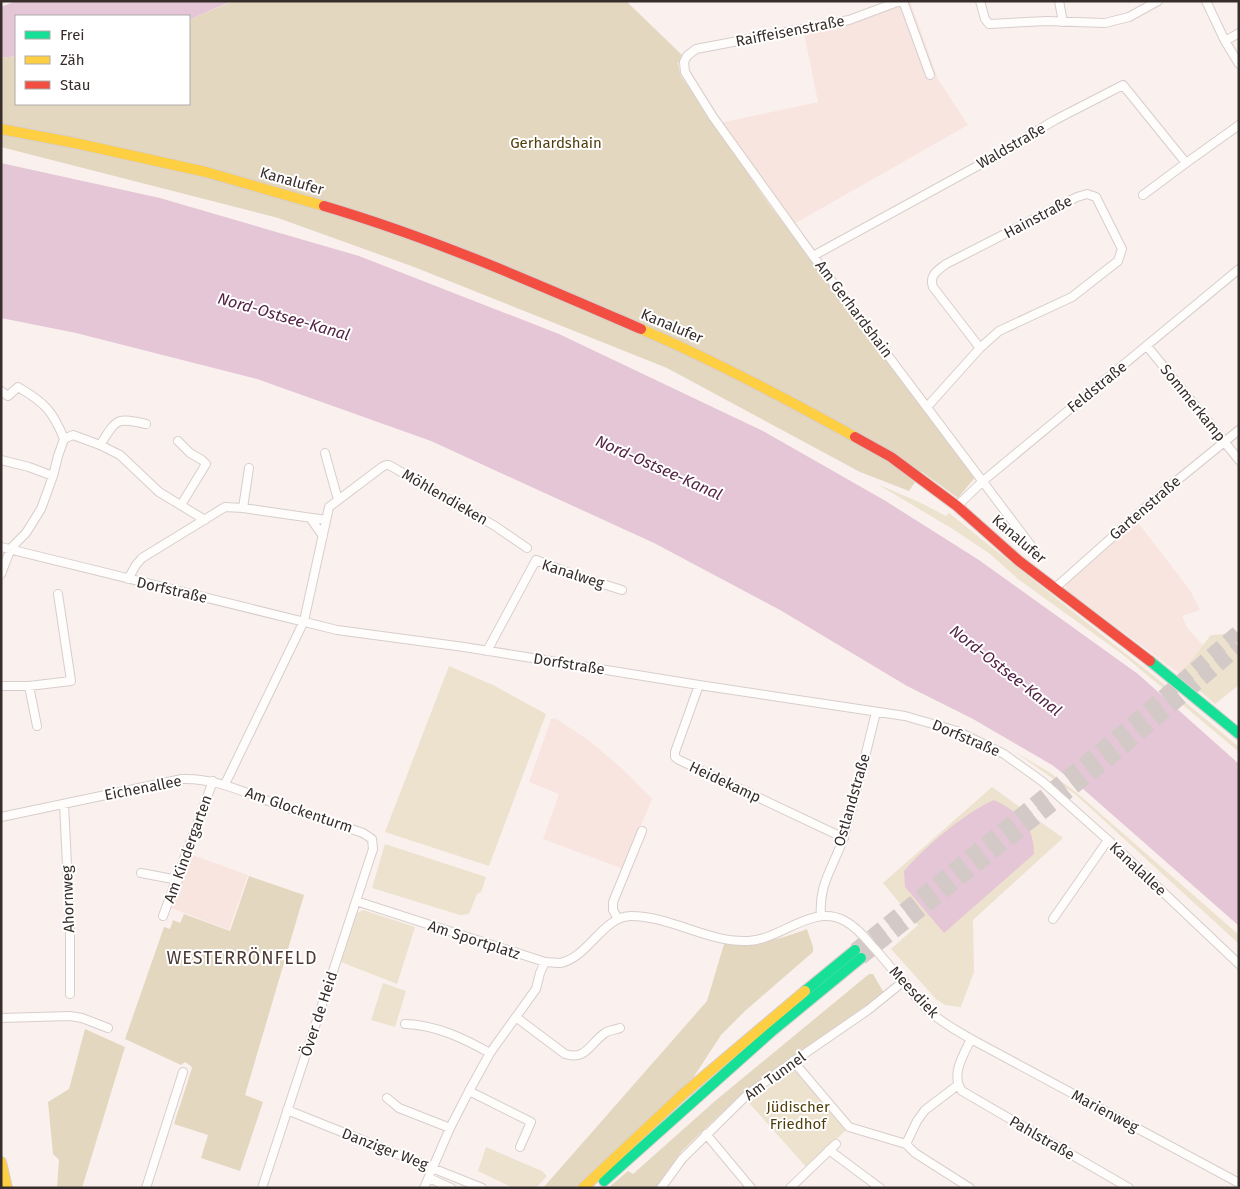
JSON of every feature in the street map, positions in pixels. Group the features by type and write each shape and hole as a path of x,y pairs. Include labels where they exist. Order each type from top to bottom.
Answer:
{"main road":[{"name":"Kanalufer","path":"1,129 206,172 358,216 462,253 699,354 775,392 891,457 957,506 1019,561 1168,674 1239,734"},
{"path":"583,1188 682,1094 858,954 683,1108 596,1188"},
{"path":"1,1162 7,1188"}],"street":[{"name":"Raiffeisenstraße","path":"684,62 687,56 696,49 849,20 902,1 930,75"},
{"path":"980,1 985,19 989,24 1105,23 1128,17 1158,1"},
{"path":"1059,1 1063,22"},
{"path":"1206,1 1225,41 1239,64"},
{"path":"1225,41 1239,33"},
{"name":"Am Gerhardshain","path":"684,62 685,72 713,117 813,256 1035,551"},
{"name":"Waldstraße","path":"813,256 992,158 1055,120 1124,85 1186,163"},
{"path":"1144,195 1239,125"},
{"name":"Hainstraße","path":"927,407 980,348 999,331 1072,297 1118,261 1122,249 1096,197 1087,194 1077,197 946,264 934,274 931,281 933,287 980,348"},
{"name":"Feldstraße","path":"957,506 983,481 1239,269"},
{"name":"Sommerkamp","path":"1147,346 1239,460"},
{"path":"1,392 8,396 18,387 46,406 57,420 64,439 41,509 26,533 11,548 1,574"},
{"path":"100,445 113,424 122,419 146,424"},
{"name":"Gartenstraße","path":"1054,589 1164,491 1239,430"},
{"path":"64,439 73,435 120,455 159,492 205,520"},
{"path":"178,440 190,453 206,464 181,505"},
{"path":"325,453 338,500"},
{"path":"1,460 29,467 53,476"},
{"name":"Möhlendieken","path":"304,621 329,507 382,467 390,465 495,526 527,548"},
{"path":"243,508 249,468"},
{"path":"128,579 142,558 225,507 326,520"},
{"path":"311,519 323,536"},
{"name":"Dorfstraße","path":"1,547 338,630 487,651 914,718 957,731 1004,754 1043,782 1108,840"},
{"name":"Kanalweg","path":"487,651 536,560 571,574 622,590"},
{"path":"1,686 29,686 71,681 58,594"},
{"path":"225,784 304,621"},
{"name":"Heidekamp","path":"699,685 675,752 675,757 844,838"},
{"path":"29,686 36,726"},
{"name":"Ostlandstraße","path":"821,916 820,901 825,882 844,838 876,712"},
{"name":"Eichenallee","path":"1,817 182,779 198,778 225,784"},
{"name":"Am Kindergarten","path":"163,916 178,880 213,781"},
{"name":"Am Glockenturm","path":"225,784 270,802 363,833 372,839"},
{"name":"Ahornweg","path":"64,804 70,926 70,994"},
{"path":"642,831 613,902 618,918 629,916 646,917 724,939 749,941 767,937 821,916"},
{"name":"Över de Heid","path":"262,1188 356,901 372,849 372,839"},
{"name":"Kanalallee","path":"1053,918 1108,840 1239,964"},
{"path":"141,873 178,880"},
{"name":"Am Sportplatz","path":"356,901 545,962 560,963 573,958 618,918"},
{"name":"Meesdiek","path":"821,916 843,920 859,931 927,1009 971,1039"},
{"path":"424,1188 450,1128 469,1091 490,1053 536,989 545,962"},
{"name":"Am Tunnel","path":"661,1188 682,1159 745,1097 868,1010 904,982"},
{"path":"1,1018 70,1016 82,1018 108,1028"},
{"path":"517,1018 565,1054 573,1056 581,1055 606,1032 620,1028"},
{"path":"405,1024 423,1024 460,1037 490,1053"},
{"path":"906,1144 917,1121 925,1110 958,1086 956,1076 971,1039"},
{"name":"Marienweg","path":"971,1039 1239,1183"},
{"path":"794,1061 849,1127 906,1144 915,1153 970,1188"},
{"path":"146,1188 183,1072"},
{"name":"Pahlstraße","path":"958,1086 962,1091 1129,1188"},
{"path":"469,1091 531,1122 520,1147"},
{"path":"387,1098 399,1108 450,1128"},
{"name":"Danziger Weg","path":"287,1110 482,1188"},
{"path":"706,1134 752,1188"},
{"path":"790,1188 836,1144"},
{"path":"829,1150 880,1188"},
{"path":"429,1178 451,1188"}],"shaded area":[{"path":"910,1 938,79 968,125 794,224 719,123 818,102 804,33 849,22"},
{"path":"1136,520 1190,590 1200,610 1182,616 1188,629 1203,645 1180,674 1066,590 1065,583"},
{"path":"555,718 590,741 627,773 652,799 623,869 543,839 559,794 529,782 551,719"},
{"path":"190,854 248,875 229,930 171,908"}],"green space":[{"name":"Gerhardshain","path":"233,1 626,1 682,55 678,64 681,76 768,203 977,475 958,498 922,472 909,491 860,472 667,368 414,267 278,218 1,147 1,58 15,56 15,105 190,105 190,20"},
{"path":"877,484 946,516 949,513 1160,681 1239,747 1239,752 1122,654 1018,579 990,554 956,531"},
{"path":"1239,633 1239,685 1215,704 1180,674 1211,635"},
{"path":"449,666 493,685 546,714 489,866 385,832"},
{"path":"1015,752 1049,772 1077,793 1239,935 1239,944 1075,794"},
{"path":"992,787 1063,838 973,920 974,972 960,1009 960,1007 945,1005 936,999 891,949 918,925 883,883"},
{"path":"385,844 486,877 481,892 477,894 469,914 460,915 372,888"},
{"path":"249,876 304,895 245,1095 263,1102 240,1171 201,1158 208,1135 174,1124 192,1068 191,1066 185,1062 181,1065 125,1039 164,927 170,929 173,920 180,923 184,914 230,931"},
{"path":"363,910 415,927 397,984 341,962 357,913"},
{"path":"807,929 813,952 745,1011 721,1035 693,1078 575,1188 543,1188 707,1001 724,944 747,944 766,941"},
{"path":"869,974 873,974 884,993 775,1069 733,1102 682,1151 655,1188 608,1188 628,1171 633,1174 715,1101"},
{"path":"383,983 406,991 395,1027 371,1020"},
{"path":"85,1029 125,1047 82,1188 57,1188 59,1160 53,1154 48,1102 69,1089"},
{"name":"Jüdischer Friedhof","path":"796,1068 846,1130 807,1168 749,1103"},
{"path":"486,1147 542,1171 547,1176 536,1188 513,1188 478,1171"}],"water":[{"path":"16,1 232,1 190,20 190,15 15,15 15,56 1,58 1,7"},
{"name":"Nord-Ostsee-Kanal","path":"1,163 160,198 359,256 559,334 763,431 884,500 979,560 1138,674 1239,764 1239,926 1082,788 1052,765 973,719 907,686 780,610 654,543 431,441 257,379 76,333 1,318"},
{"path":"994,800 1011,809 1028,827 1034,854 944,933 905,887 904,871 946,831 970,813"}],"tunnel":[{"path":"855,950 1115,738 1239,631"},
{"path":"861,958 1124,747 1239,647"}],"traffic: fast":[{"path":"1150,661 1239,734"},
{"path":"805,991 855,950"},
{"path":"604,1181 771,1032 861,958"}],"traffic: slow":[{"path":"1,129 206,172 324,206"},
{"path":"641,329 750,380 855,437"},
{"path":"583,1188 683,1094 805,991"},
{"path":"1,1162 7,1188"}],"traffic: jam":[{"path":"324,206 445,247 641,329"},
{"path":"855,437 891,457 957,506 1019,561 1150,661"}],"district":[{"name":"WESTERRÖNFELD","path":"242,958"}]}
